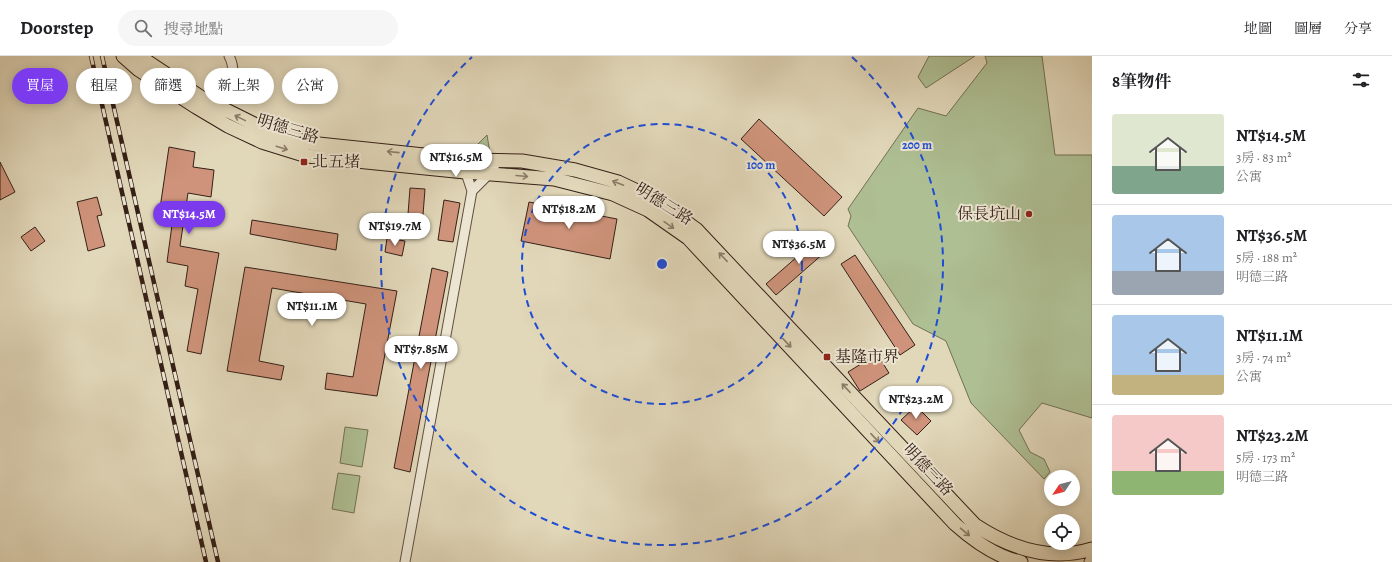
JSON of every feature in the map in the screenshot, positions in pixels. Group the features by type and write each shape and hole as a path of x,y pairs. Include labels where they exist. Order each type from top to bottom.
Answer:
{"main road":[{"name":"明德三路","path":"123,56 138,70 218,113 262,142 307,156 464,166 490,173 560,180 613,194 648,210 688,238 780,326"},
{"name":"明德三路","path":"139,56 200,103"},
{"name":"明德三路","path":"464,166 498,160 522,161 575,170 618,182 654,199 696,229 780,326 967,535 988,548 1016,557 1055,556 1092,550"}],"street":[{"path":"218,113 233,80 233,62 229,56"},
{"path":"472,191 490,173 498,160"},
{"path":"405,562 472,191 464,166"}],"green space":[{"path":"929,56 975,56 926,88 918,77"},
{"path":"985,56 1042,56 1055,155 1092,155 1092,418 1042,403 1019,430 1030,452 1044,459 1049,470 1044,470 1044,479 971,403 946,341 913,324 848,226 851,216 848,209 918,108 946,116 987,63"},
{"path":"487,135 490,153 470,152"},
{"path":"345,427 368,430 362,467 340,463"},
{"path":"338,473 360,476 354,513 332,509"}],"building":[{"path":"759,119 842,197 824,216 741,139"},
{"path":"169,147 195,152 193,167 214,170 211,197 188,193 180,246 219,253 201,354 187,351 198,289 185,286 188,266 167,262 172,225 158,222"},
{"path":"0,162 15,192 0,200"},
{"path":"410,188 425,189 422,228 407,227"},
{"path":"97,197 102,215 97,216 105,246 88,251 77,202"},
{"path":"444,200 460,203 453,242 438,240"},
{"path":"529,202 617,219 610,259 521,241"},
{"path":"252,220 338,234 336,250 250,234"},
{"path":"35,227 45,241 31,251 21,237"},
{"path":"822,235 832,246 776,295 766,284"},
{"path":"387,238 405,241 402,256 385,252"},
{"path":"855,255 915,345 900,355 841,264"},
{"path":"245,267 397,291 377,396 325,389 327,373 353,377 366,304 272,288 259,361 284,366 281,380 227,371"},
{"path":"432,268 448,272 410,472 394,468"},
{"path":"877,354 889,373 860,391 848,372"},
{"path":"916,406 931,421 917,435 901,420"}],"railway":[{"path":"91,56 206,562"},
{"path":"102,56 218,562"}],"place":[{"name":"北五堵","path":"304,162"},
{"name":"保長坑山","path":"1029,214"},
{"name":"基隆市界","path":"827,357"}]}
